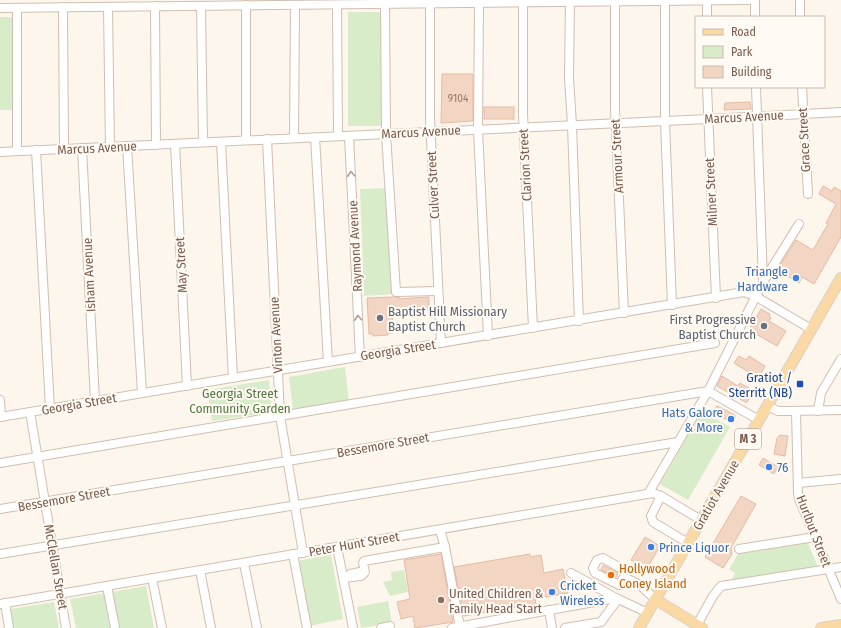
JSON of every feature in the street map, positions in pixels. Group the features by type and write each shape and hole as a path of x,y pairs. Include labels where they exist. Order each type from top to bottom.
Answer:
{"main road":[{"name":"Gratiot Avenue","path":"639,628 841,278"},
{"path":"656,599 700,627"},
{"path":"821,628 841,625"}],"street":[{"path":"708,0 708,16"},
{"path":"0,8 338,5 370,2 385,4 430,4 570,1 748,0"},
{"path":"755,0 755,16"},
{"path":"800,0 800,16"},
{"path":"570,1 569,78 579,321"},
{"name":"Armour Street","path":"615,1 616,123 624,313"},
{"path":"666,1 665,121 672,305"},
{"name":"Clarion Street","path":"523,2 524,128 533,328"},
{"path":"480,3 478,130 488,336"},
{"path":"385,4 386,134 396,292 438,291"},
{"name":"Culver Street","path":"430,4 431,132 441,343"},
{"path":"246,5 246,140"},
{"path":"294,138 295,5"},
{"path":"338,5 338,136"},
{"path":"155,6 156,145"},
{"path":"201,6 203,142"},
{"path":"63,7 64,149"},
{"path":"108,7 110,147"},
{"path":"17,8 17,151"},
{"name":"Milner Street","path":"707,88 716,298"},
{"path":"756,88 763,282"},
{"name":"Grace Street","path":"802,88 808,194"},
{"name":"Marcus Avenue","path":"0,152 841,112"},
{"name":"Raymond Avenue","path":"349,136 360,357"},
{"path":"315,137 328,362"},
{"name":"Vinton Avenue","path":"266,139 280,416 302,553"},
{"path":"221,142 233,378"},
{"name":"May Street","path":"175,144 187,386"},
{"path":"128,146 142,393"},
{"name":"Isham Avenue","path":"82,148 95,401"},
{"path":"36,150 50,409"},
{"path":"648,494 708,391 755,296 799,224"},
{"name":"Georgia Street","path":"0,417 716,298 744,292 755,296 811,329"},
{"path":"0,463 715,343"},
{"path":"818,411 821,393 841,359"},
{"path":"708,391 759,420"},
{"name":"Bessemore Street","path":"0,509 708,391"},
{"path":"0,400 0,417"},
{"path":"767,406 778,411 841,410"},
{"name":"Hurlbut Street","path":"796,411 799,499 841,600"},
{"name":"McClellan Street","path":"30,412 66,628"},
{"path":"0,554 678,442"},
{"path":"798,483 841,479"},
{"name":"Peter Hunt Street","path":"2,603 653,493 661,496 701,520"},
{"path":"661,496 650,516 653,522 688,543"},
{"path":"440,530 445,547 457,627 617,598"},
{"path":"739,549 815,537"},
{"path":"336,547 346,577 352,628"},
{"path":"346,577 351,578 361,576 365,572 364,561 445,547"},
{"path":"293,554 307,628"},
{"path":"626,574 619,585 595,572 593,568 597,560 603,558 626,574 656,599"},
{"path":"244,563 257,628"},
{"path":"700,627 713,596 721,586 841,567"},
{"path":"200,570 211,628"},
{"path":"571,573 648,613"},
{"path":"152,578 162,628"},
{"path":"107,586 115,628"},
{"path":"565,628 602,622 617,598"},
{"path":"2,603 9,628"},
{"path":"549,610 552,628"},
{"path":"381,628 390,626"}],"green space":[{"path":"348,12 383,12 384,126 348,126"},
{"path":"0,17 13,17 14,110 0,110"},
{"path":"389,188 394,294 364,296 360,189"},
{"name":"Georgia Street Community Garden","path":"345,367 349,403 293,410 289,377"},
{"name":"Georgia Street Community Garden","path":"269,380 272,412 212,421 207,390"},
{"path":"702,411 730,427 688,500 660,484"},
{"path":"808,543 818,567 731,581 735,573 729,569 738,554"},
{"path":"331,555 343,619 309,626 297,561"},
{"path":"404,570 408,592 390,596 383,582 392,580 391,572"},
{"path":"146,586 154,628 118,628 111,592"},
{"path":"105,593 111,628 76,628 70,599"},
{"path":"388,601 392,623 361,628 357,607"},
{"path":"54,602 59,628 13,628 10,609"}],"building":[{"path":"442,74 473,74 473,121 441,123"},
{"path":"750,102 751,109 724,110 725,103"},
{"path":"484,107 514,107 514,119 484,119"},
{"path":"823,186 832,191 834,187 841,191 841,237 814,284 802,277 799,283 777,270 796,240 813,250 828,224 826,223 836,204 819,194"},
{"name":"Baptist Hill Missionary Baptist Church","path":"399,297 399,299 429,297 429,310 392,312 393,333 388,333 388,335 373,336 373,334 369,334 367,298"},
{"name":"First Progressive Baptist Church","path":"761,309 770,314 769,316 771,318 769,321 786,331 777,346 749,330"},
{"path":"739,356 746,360 749,356 765,366 758,378 734,363"},
{"path":"722,376 738,386 740,383 754,391 747,402 717,386"},
{"path":"717,406 735,415 733,423 714,413"},
{"path":"780,435 788,436 785,456 774,454 777,438"},
{"path":"763,458 778,467 774,474 759,465"},
{"path":"741,496 756,504 731,548 732,554 723,568 705,557"},
{"path":"645,537 660,546 646,570 631,560"},
{"path":"441,554 453,622 415,628 413,616 401,619 397,602 410,599 404,560"},
{"path":"530,554 530,557 541,555 544,573 563,569 568,593 535,599 536,604 464,616 454,567"},
{"path":"603,565 618,573 616,577 601,570"}],"place":[{"name":"Triangle Hardware","path":"796,278"},
{"name":"Baptist Hill Missionary Baptist Church","path":"380,318"},
{"name":"First Progressive Baptist Church","path":"764,326"},
{"name":"Gratiot / Sterritt (NB)","path":"800,384"},
{"name":"Hats Galore & More","path":"731,419"},
{"name":"76","path":"769,467"},
{"name":"Prince Liquor","path":"651,547"},
{"name":"Hollywood Coney Island","path":"611,575"},
{"name":"Cricket Wireless","path":"552,592"},
{"name":"United Children & Family Head Start","path":"441,600"}]}
